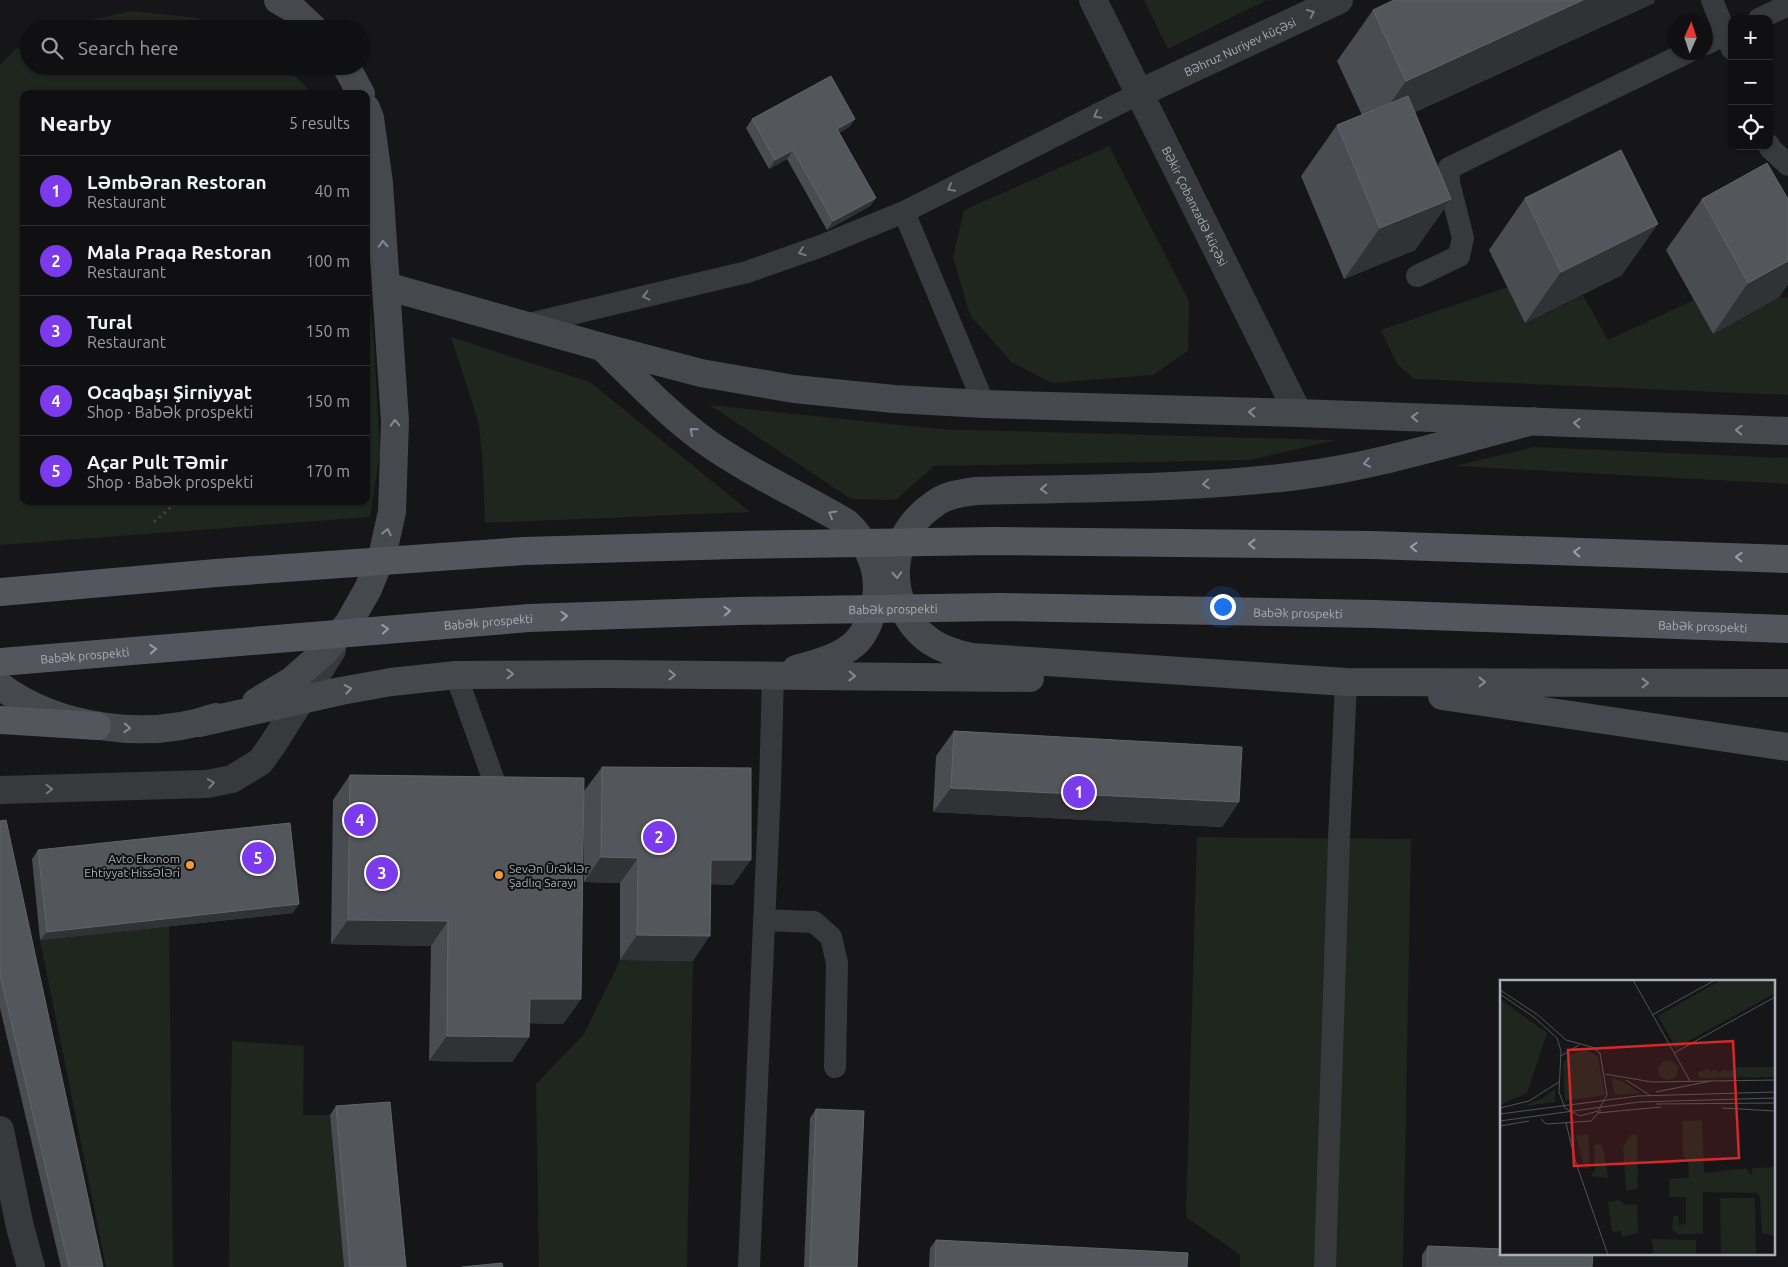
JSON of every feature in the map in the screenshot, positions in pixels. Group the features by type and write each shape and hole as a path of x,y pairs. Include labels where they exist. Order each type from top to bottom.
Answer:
{"main road":[{"path":"278,0 293,9 305,20"},
{"path":"351,75 359,90"},
{"path":"199,723 247,707 291,681 322,654 348,624 368,589 383,552 392,512 395,421 379,183 370,118"},
{"path":"386,286 701,373 794,389 894,399 984,404 1534,421 1788,432"},
{"path":"602,347 660,403 703,439 742,466 847,523 859,535 870,551 877,572 878,590 875,607 868,625 853,645 835,656 773,675"},
{"path":"1534,421 1370,463 1298,476 1198,484 976,491 954,494 933,504 912,524 899,548 895,574 901,603 912,624 929,640 947,652 972,657 1346,682 1788,747"},
{"path":"0,592 216,573 524,551 736,545 995,541 1372,545 1788,559"},
{"name":"Babək prospekti","path":"0,662 529,618 738,611 999,607 1374,614 1788,629"},
{"path":"0,720 148,729 199,723 391,682 456,675 773,675 1346,682 1788,683"},
{"path":"0,686 9,693 52,714 97,726"}],"street":[{"name":"Bəkir Çobanzadə küçəsi","path":"1093,0 1298,413"},
{"name":"Bəhruz Nuriyev küçəsi","path":"1140,93 1339,0"},
{"path":"0,790 206,784 232,779 260,762 348,624"},
{"path":"0,1130 20,1227 31,1267"}],"lane":[{"path":"1712,0 1728,34"},
{"path":"1767,15 1788,5"},
{"path":"1713,42 1728,38"},
{"path":"1417,276 1459,256 1463,238 1449,183 1449,168 1672,60"},
{"path":"525,325 747,272 821,246 904,212 1140,93"},
{"path":"1773,149 1788,165"},
{"path":"904,212 984,404"},
{"path":"456,675 494,781"},
{"path":"748,1267 773,675"},
{"path":"1325,1267 1346,682"},
{"path":"764,920 814,922 831,937 838,963 834,1067"}],"path":[{"path":"154,522 173,505"}],"shaded area":[{"path":"1144,0 1267,0 1168,49"},
{"path":"132,11 199,18 203,20 91,20"},
{"path":"20,47 20,75 294,75 310,90 20,90 20,505 370,505 370,300 380,453 370,517 0,545 0,65"},
{"path":"1109,146 1189,301 1188,351 1153,375 1052,383 1011,362 970,315 953,257 964,210"},
{"path":"1508,287 1526,323 1583,295 1608,340 1694,300 1713,334 1779,297 1788,298 1788,395 1414,379 1397,364 1381,330"},
{"path":"451,337 590,382 750,512 485,523 479,424"},
{"path":"710,405 939,429 1336,440 1250,460 934,466 896,500 851,499"},
{"path":"1534,447 1788,458 1788,484 1455,466"},
{"path":"1197,837 1411,839 1403,1267 1240,1267 1240,1255 1186,1217"},
{"path":"169,926 173,1267 106,1267 40,940"},
{"path":"620,960 693,961 687,1267 539,1267 536,1084 584,1034"},
{"path":"232,1041 304,1046 303,1115 330,1115 344,1267 229,1267"}],"building":[{"path":"1394,0 1583,0 1406,81 1373,10"},
{"path":"831,76 855,119 837,129 876,198 833,221 793,150 775,160 752,119"},
{"path":"1408,96 1451,199 1380,228 1337,125"},
{"path":"1621,150 1658,224 1561,272 1525,198"},
{"path":"1767,163 1788,199 1788,261 1748,283 1702,199"},
{"path":"954,731 1242,747 1239,802 951,788"},
{"path":"602,767 751,768 751,860 711,860 710,936 637,935 638,858 601,857"},
{"path":"350,775 584,778 581,999 530,999 529,1037 447,1036 448,921 348,920"},
{"path":"6,820 103,1267 69,1267 0,974 0,821"},
{"path":"290,823 299,904 47,932 38,850"},
{"path":"390,1102 406,1267 350,1267 336,1106"},
{"path":"816,1109 864,1111 857,1267 810,1267"},
{"path":"936,1240 1188,1253 1187,1267 935,1267"},
{"path":"1428,1246 1500,1249 1500,1254 1593,1254 1592,1267 1427,1267"},
{"path":"502,1263 503,1267 462,1267"}],"place":[{"name":"Ləmbəran Restoran","path":"1079,792"},
{"name":"Ocaqbaşı Şirniyyat","path":"360,820"},
{"name":"Mala Praqa Restoran","path":"659,837"},
{"name":"Açar Pult Təmir","path":"258,858"},
{"name":"Avto Ekonom Ehtiyyat Hissələri","path":"190,865"},
{"name":"Tural","path":"382,873"},
{"name":"Sevən Ürəklər Şadlıq Sarayı","path":"499,875"}]}
